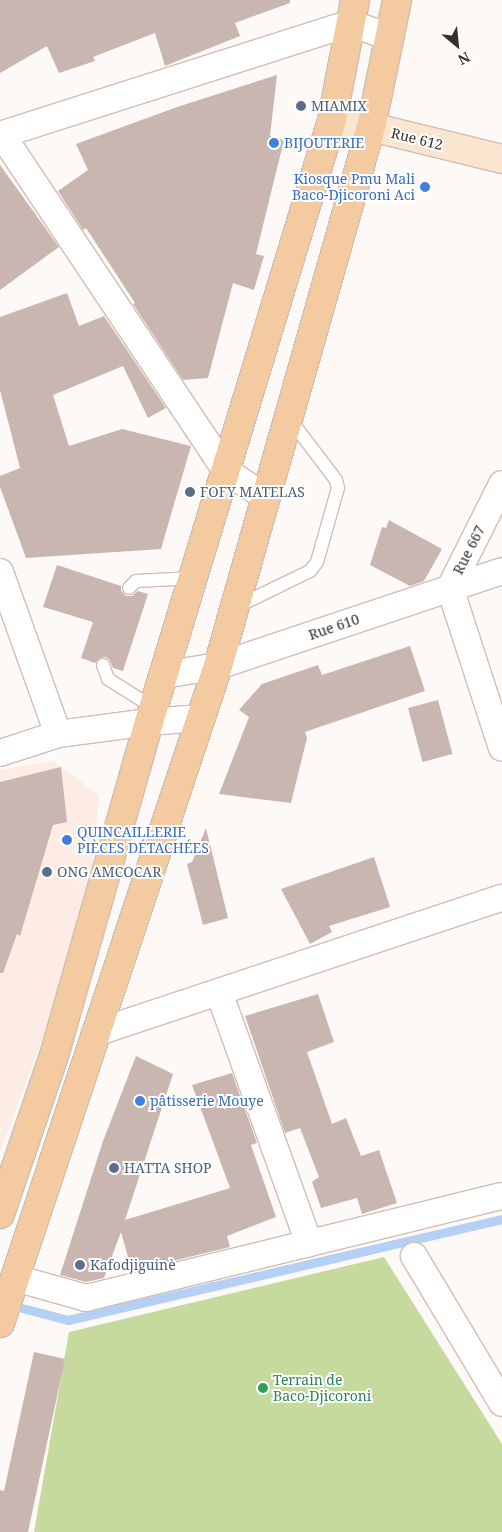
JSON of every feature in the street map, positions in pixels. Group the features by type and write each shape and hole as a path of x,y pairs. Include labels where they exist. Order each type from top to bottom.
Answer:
{"main road":[{"path":"0,1323 218,666 371,128 396,0"},
{"path":"0,1214 55,1052 152,715 332,120 352,12"}],"street":[{"path":"266,497 227,472 1,135 352,12 389,37"},
{"name":"Rue 612","path":"332,120 502,159"},
{"name":"Rue 667","path":"450,588 502,484"},
{"name":"Rue 610","path":"164,675 218,666 502,571"},
{"path":"0,572 58,734"},
{"path":"450,588 502,748"},
{"path":"0,753 58,734 152,715 200,718"},
{"path":"95,1033 502,898"},
{"path":"219,992 309,1243"},
{"path":"15,1278 86,1298 502,1196"},
{"path":"414,1256 502,1403"}],"lane":[{"path":"234,607 310,571 317,562 338,488 336,480 289,418"},
{"path":"129,588 136,581 194,578"},
{"path":"102,665 108,679 152,715"}],"shaded area":[{"path":"53,761 99,795 87,919 0,1152 0,770"}],"green space":[{"name":"Terrain de Baco-Djicoroni","path":"384,1257 502,1444 502,1532 34,1532 69,1332"}],"building":[{"path":"0,0 290,0 290,3 235,23 240,36 165,66 155,33 93,57 95,61 59,73 47,46 0,73"},
{"path":"277,75 270,136 284,140 256,254 264,256 254,290 233,283 208,378 183,380 86,228 83,230 58,191 88,170 76,144 177,107"},
{"path":"0,165 59,247 0,290"},
{"path":"67,293 79,326 104,316 166,408 148,418 123,366 53,395 69,446 122,429 191,446 161,549 26,558 0,487 0,476 20,468 0,390 0,317"},
{"path":"389,520 442,549 424,581 410,586 370,565 382,527 386,528"},
{"path":"57,565 121,586 121,591 126,596 132,596 138,591 148,594 123,671 113,668 109,659 105,657 100,658 95,663 81,658 93,622 43,607"},
{"path":"410,646 425,691 305,732 307,738 291,803 219,794 249,717 239,710 262,684 318,665 322,675"},
{"path":"438,700 452,754 423,762 408,708"},
{"path":"61,767 67,822 53,825 20,936 17,934 3,973 0,973 0,782"},
{"path":"206,828 228,918 203,925 187,864 192,862"},
{"path":"374,857 390,907 329,926 332,932 310,944 281,889"},
{"path":"318,994 334,1042 307,1052 332,1124 346,1118 361,1156 379,1150 397,1203 362,1214 357,1198 321,1208 312,1182 319,1177 300,1128 285,1133 245,1016"},
{"path":"136,1056 173,1074 125,1220 230,1188 192,1085 232,1073 257,1143 251,1145 276,1217 227,1236 230,1247 132,1271 121,1232 104,1278 86,1282 60,1275 103,1141"},
{"path":"34,1352 65,1359 28,1532 0,1532 0,1490 4,1491"}],"waterway":[{"path":"22,1308 68,1320 502,1219"}],"place":[{"name":"MIAMIX","path":"301,106"},
{"name":"BIJOUTERIE","path":"274,143"},
{"name":"Kiosque Pmu Mali Baco-Djicoroni Aci","path":"425,187"},
{"name":"FOFY MATELAS","path":"190,492"},
{"name":"QUINCAILLERIE PIÈCES DÉTACHÉES","path":"67,840"},
{"name":"ONG AMCOCAR","path":"47,872"},
{"name":"pâtisserie Mouye","path":"140,1101"},
{"name":"HATTA SHOP","path":"114,1168"},
{"name":"Kafodjiguinè","path":"80,1265"},
{"name":"Terrain de Baco-Djicoroni","path":"263,1388"}]}
